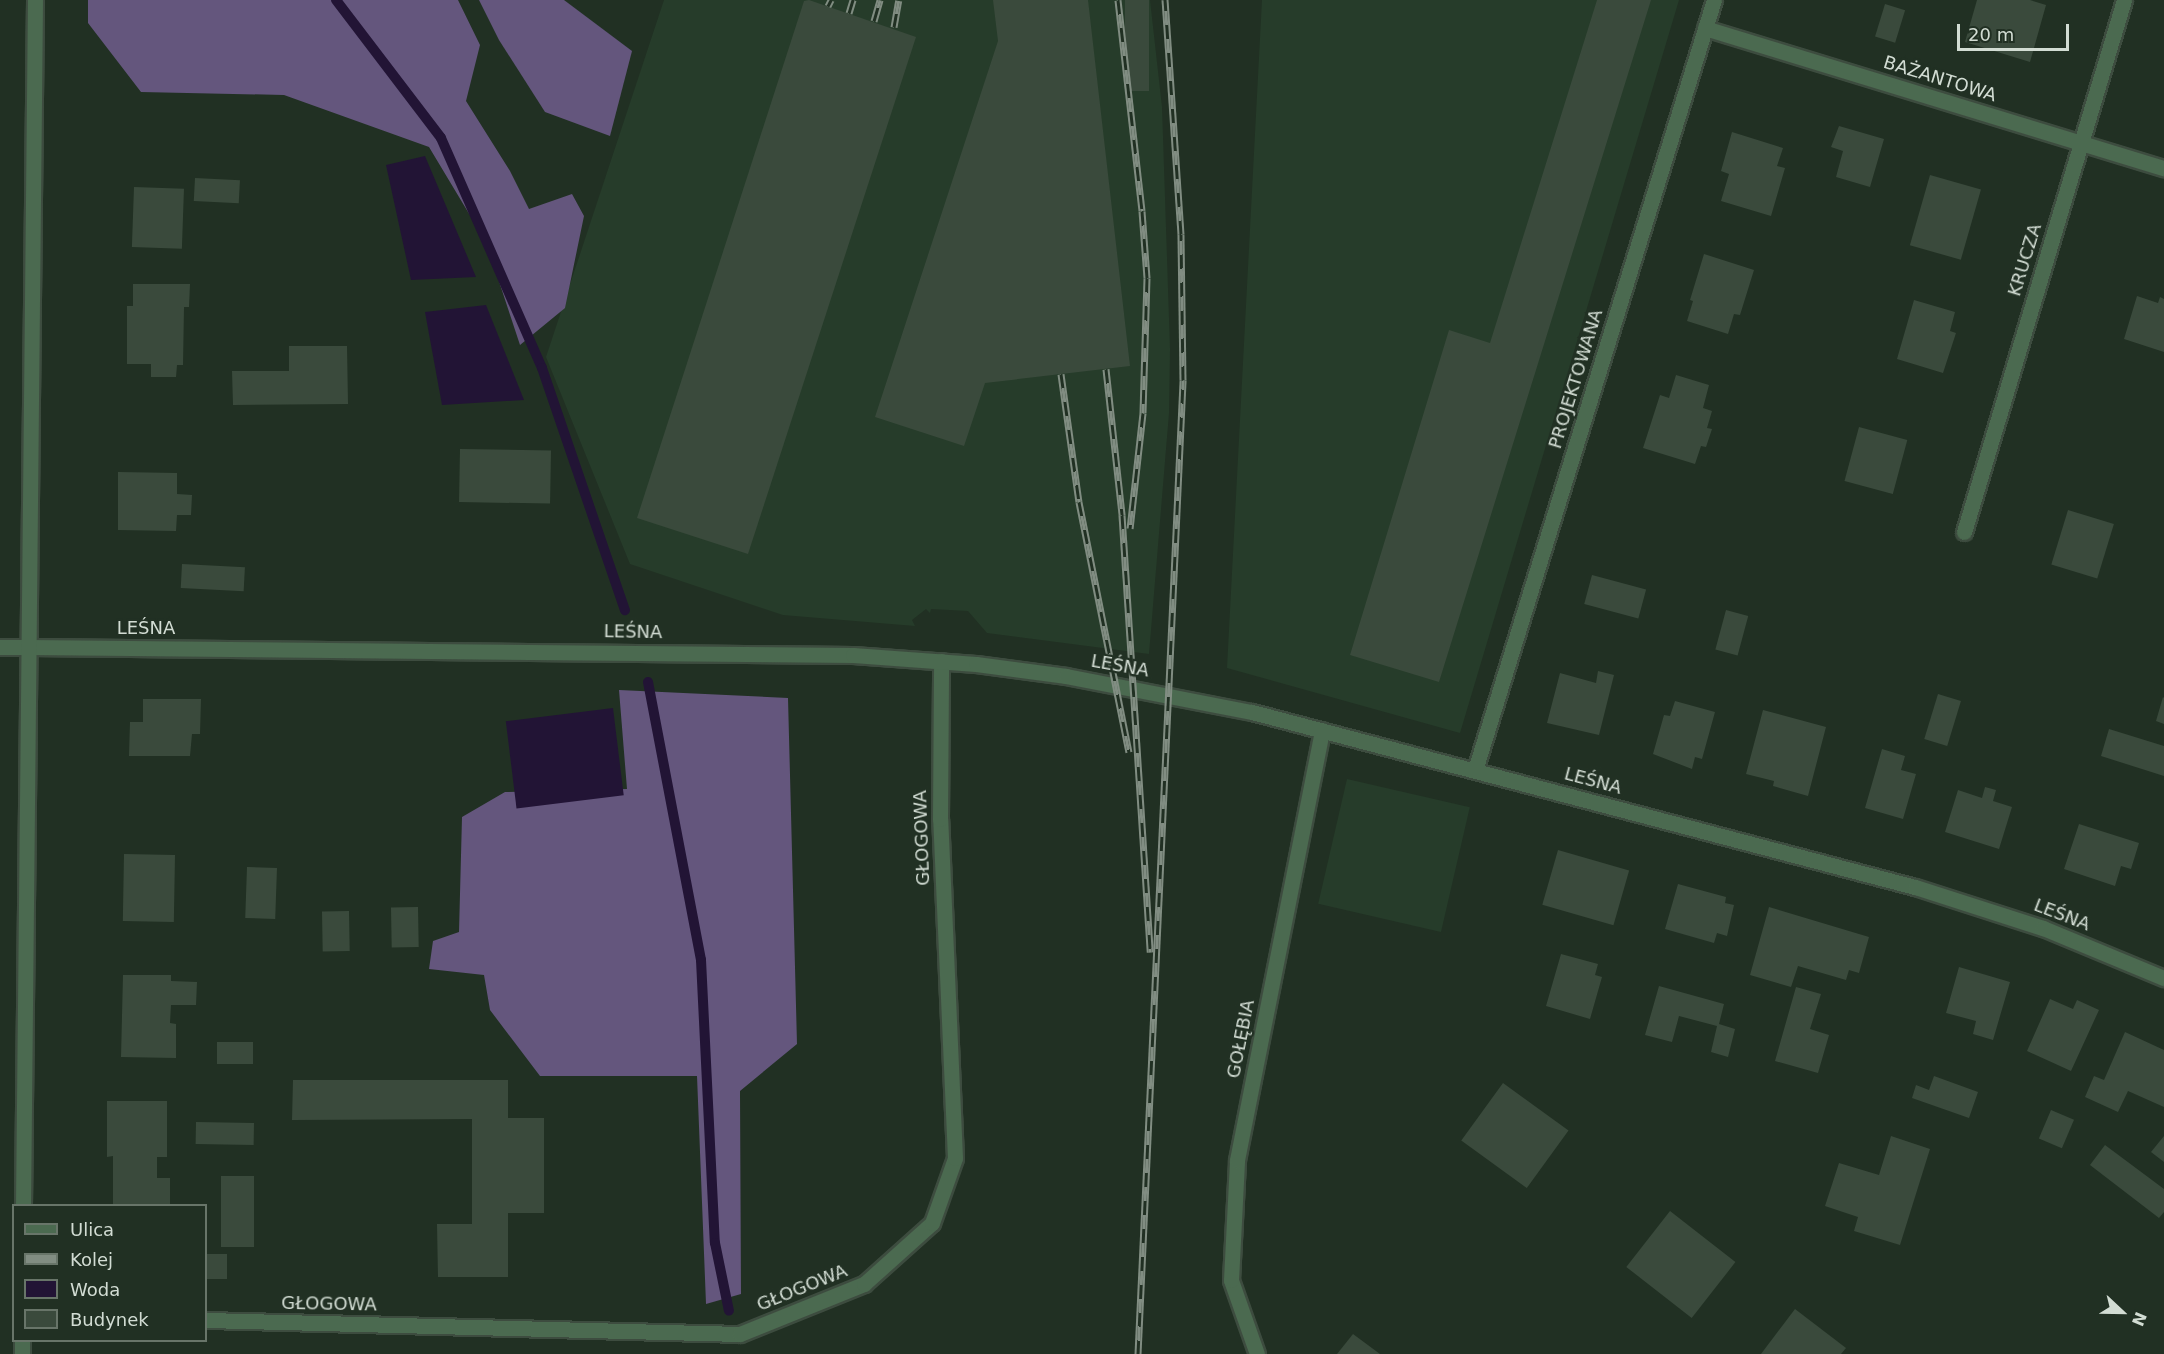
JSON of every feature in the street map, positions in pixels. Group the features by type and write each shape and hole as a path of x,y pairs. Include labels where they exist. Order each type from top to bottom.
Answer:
{"street":[{"path":"23,1204 35,0"},
{"name":"PROJEKTOWANA","path":"1475,770 1714,0"},
{"name":"KRUCZA","path":"1964,532 2124,0"},
{"name":"BAŻANTOWA","path":"1705,28 2164,168"},
{"name":"LEŚNA","path":"0,647 768,653 940,661 1027,670 1124,686 1252,712 1975,905 2074,939 2164,978"},
{"name":"GŁOGOWA","path":"207,1320 740,1334 864,1284 932,1223 955,1158 940,819 940,661"},
{"name":"GOŁĘBIA","path":"1257,1354 1232,1280 1237,1160 1322,730"}],"shaded area":[{"path":"88,0 458,0 480,45 466,101 510,171 529,209 572,194 584,216 565,308 520,345 486,242 429,147 284,95 141,92 88,23"},
{"path":"479,0 564,0 632,51 610,136 545,112 499,40"},
{"path":"664,0 1150,0 1162,107 1170,349 1169,413 1149,654 987,633 968,611 931,609 930,613 926,609 912,620 915,626 783,615 630,564 546,357"},
{"path":"1262,0 1679,0 1460,733 1227,668"},
{"path":"619,690 788,698 797,1044 740,1091 741,1294 706,1304 697,1076 540,1076 490,1010 484,975 429,969 433,941 459,932 462,817 505,792 627,789"},
{"path":"1347,779 1470,807 1441,932 1318,904"}],"water":[{"path":"425,156 476,277 411,280 386,165"},
{"path":"486,305 524,400 442,405 425,312"},
{"path":"613,708 624,795 517,809 506,721"}],"building":[{"path":"809,0 916,37 748,554 637,518 804,1"},
{"path":"993,0 1088,0 1130,366 985,383 964,446 875,417 998,41"},
{"path":"1125,0 1149,0 1149,91 1125,91"},
{"path":"1597,0 1651,0 1439,682 1350,655 1449,330 1490,343"},
{"path":"1977,0 2030,0 2046,5 2030,62 1965,42"},
{"path":"1885,4 1905,10 1895,43 1875,37"},
{"path":"1839,126 1884,139 1870,187 1836,177 1843,151 1831,147"},
{"path":"1732,132 1783,148 1777,166 1785,168 1771,216 1721,201 1729,174 1721,171"},
{"path":"1930,175 1981,190 1961,260 1910,245"},
{"path":"195,178 240,180 239,203 194,201"},
{"path":"134,187 184,189 182,249 132,247"},
{"path":"1704,254 1754,270 1740,315 1734,314 1728,334 1687,321 1693,301 1690,300"},
{"path":"133,284 190,284 189,307 184,307 183,365 177,365 176,377 151,377 151,364 127,364 127,306 133,306"},
{"path":"2137,296 2158,303 2160,297 2164,299 2164,352 2124,339"},
{"path":"1914,300 1955,312 1950,331 1956,333 1943,373 1897,359"},
{"path":"289,346 347,346 348,404 233,405 232,371 289,371"},
{"path":"1676,375 1709,385 1703,408 1712,411 1707,428 1712,429 1706,447 1701,446 1695,464 1643,448 1660,395 1669,398"},
{"path":"1859,427 1907,440 1893,494 1845,481"},
{"path":"460,449 551,451 550,504 459,502"},
{"path":"118,472 177,473 177,494 192,495 191,515 177,515 176,531 118,530"},
{"path":"2068,510 2114,524 2097,579 2051,565"},
{"path":"182,564 245,567 244,591 181,588"},
{"path":"1592,575 1646,589 1638,618 1584,604"},
{"path":"1726,610 1748,616 1738,656 1715,650"},
{"path":"1598,671 1614,675 1599,735 1547,723 1560,673 1596,683"},
{"path":"1938,694 1961,701 1947,746 1924,739"},
{"path":"2164,698 2164,724 2156,721"},
{"path":"143,699 201,699 200,734 192,734 190,756 129,756 130,722 143,722"},
{"path":"1675,701 1715,712 1702,759 1695,757 1692,769 1653,754 1664,715 1670,716"},
{"path":"1763,710 1826,727 1808,796 1773,786 1774,781 1746,774"},
{"path":"2109,729 2164,746 2164,776 2101,756"},
{"path":"1882,749 1905,756 1901,770 1916,774 1903,819 1865,808"},
{"path":"1985,787 1996,790 1993,801 2012,807 1999,849 1945,832 1958,790 1982,798"},
{"path":"2079,824 2139,843 2131,869 2121,866 2115,886 2064,869"},
{"path":"1558,850 1629,870 1613,925 1542,905"},
{"path":"124,854 175,855 174,922 123,921"},
{"path":"247,867 277,868 275,919 245,918"},
{"path":"1678,884 1726,897 1725,903 1734,905 1727,936 1717,933 1714,943 1665,929"},
{"path":"391,907 418,907 419,947 392,947"},
{"path":"1769,907 1869,937 1859,973 1849,970 1846,980 1798,966 1791,987 1750,975"},
{"path":"322,911 349,911 350,951 323,951"},
{"path":"1561,954 1598,964 1595,975 1602,977 1590,1019 1546,1006"},
{"path":"1959,967 2010,982 1993,1040 1973,1034 1976,1021 1946,1013"},
{"path":"123,975 171,975 171,981 197,982 196,1005 171,1005 170,1023 176,1024 176,1058 121,1057"},
{"path":"1659,986 1724,1004 1719,1024 1735,1029 1728,1057 1711,1052 1717,1026 1679,1016 1672,1042 1645,1035"},
{"path":"1796,987 1821,994 1810,1029 1829,1035 1818,1073 1775,1061"},
{"path":"2050,999 2073,1009 2077,1000 2099,1010 2071,1071 2027,1051"},
{"path":"2125,1032 2164,1050 2164,1107 2128,1091 2118,1112 2085,1097 2094,1076 2104,1080"},
{"path":"217,1042 253,1042 253,1064 217,1064"},
{"path":"1934,1076 1978,1092 1969,1118 1912,1098 1916,1085 1929,1090"},
{"path":"293,1080 508,1080 508,1118 544,1118 544,1213 508,1213 508,1277 438,1277 437,1224 472,1224 472,1119 292,1120"},
{"path":"1503,1083 1569,1131 1527,1188 1461,1140"},
{"path":"107,1101 167,1101 167,1157 157,1157 157,1178 170,1178 170,1204 113,1204 113,1156 107,1157"},
{"path":"2051,1110 2074,1120 2062,1148 2039,1139"},
{"path":"196,1122 254,1123 254,1145 196,1144"},
{"path":"1891,1136 1930,1149 1900,1245 1854,1231 1858,1217 1825,1206 1839,1163 1879,1175"},
{"path":"2164,1136 2164,1162 2151,1152"},
{"path":"2105,1145 2164,1189 2164,1212 2159,1218 2090,1165"},
{"path":"221,1176 254,1176 254,1247 221,1247"},
{"path":"1670,1211 1735,1262 1692,1318 1626,1267"},
{"path":"207,1254 227,1254 227,1279 207,1279"},
{"path":"1795,1309 1846,1348 1841,1354 1761,1354"},
{"path":"1353,1334 1380,1354 1337,1354"}],"waterway":[{"path":"336,0 441,138 542,368 625,610"},
{"path":"648,682 701,960 715,1243 729,1311"}],"railway":[{"path":"828,6 831,0"},
{"path":"849,13 853,0"},
{"path":"874,21 880,0"},
{"path":"894,27 899,0"},
{"path":"1118,0 1142,211 1147,278 1143,413 1130,528"},
{"path":"1138,1354 1183,380 1181,234 1165,0"},
{"path":"1106,369 1122,515 1150,952"},
{"path":"1061,374 1079,502 1129,752"}]}
